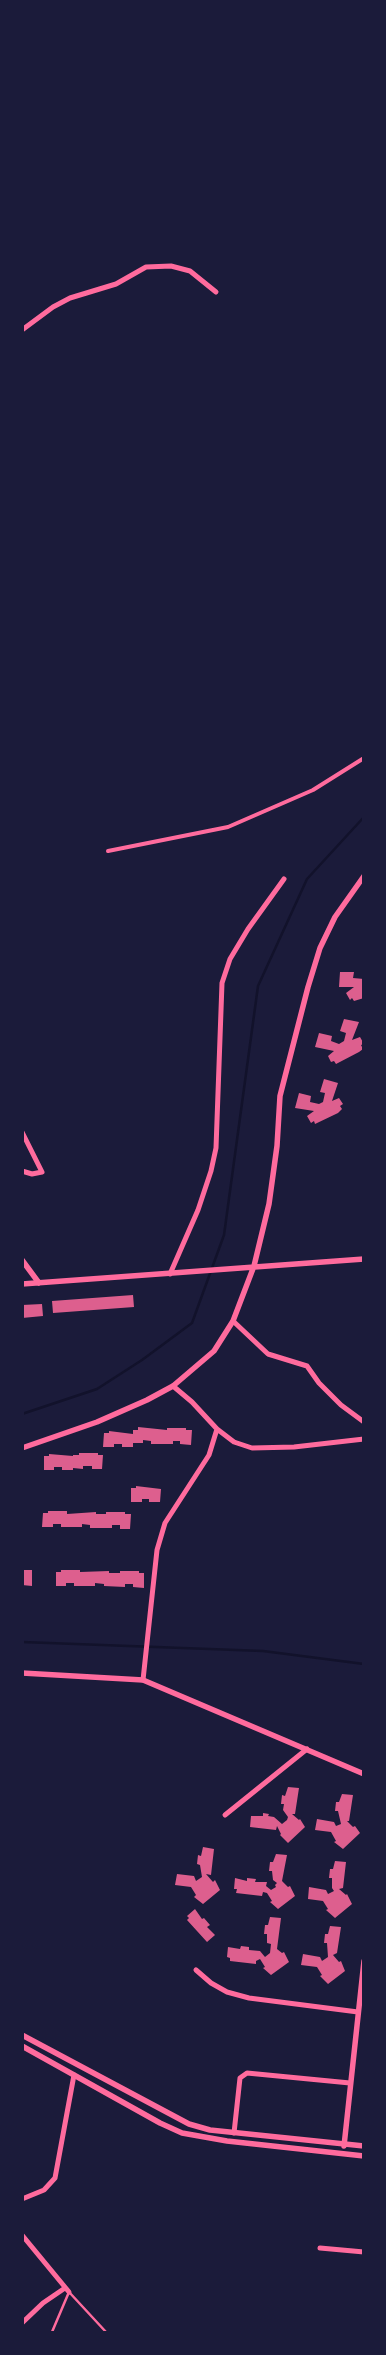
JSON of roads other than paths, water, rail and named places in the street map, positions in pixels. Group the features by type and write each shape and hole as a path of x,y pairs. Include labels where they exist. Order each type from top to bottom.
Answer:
{"street":[{"path":"22,330 53,307 70,298 116,284 146,267 171,266 190,271 216,292"},
{"path":"108,851 228,827 312,790 364,758"},
{"path":"22,1448 97,1422 147,1400 173,1386 214,1351 233,1321 254,1266 272,1188 278,1146 280,1096 320,948 335,917 364,876"},
{"path":"170,1274 198,1210 211,1171 216,1148 222,983 230,959 248,929 284,879"},
{"path":"22,1132 42,1172 32,1174 22,1171"},
{"path":"22,1284 364,1259"},
{"path":"22,1260 39,1283"},
{"path":"233,1321 268,1354 307,1366 319,1383 341,1405 364,1422"},
{"path":"173,1386 192,1402 216,1429 234,1442 252,1448 294,1447 364,1439"},
{"path":"143,1680 157,1550 164,1522 209,1455 216,1429"},
{"path":"22,1673 143,1680 364,1774"},
{"path":"225,1815 307,1749"},
{"path":"343,2153 364,1961"},
{"path":"196,1970 211,1984 227,1992 249,1998 358,2012"},
{"path":"22,2035 189,2124 210,2130 364,2146"},
{"path":"22,2046 160,2123 182,2133 227,2141 364,2156"},
{"path":"22,2199 44,2190 55,2178 74,2075 79,2067"},
{"path":"234,2133 240,2078 247,2073 350,2083"},
{"path":"22,2236 67,2290 44,2303 22,2323"},
{"path":"320,2248 364,2252"}],"lane":[{"path":"52,2332 67,2290 106,2332"}],"waterway":[{"path":"22,1414 97,1389 142,1360 192,1323 224,1235 258,986 307,879 364,817"},
{"path":"22,1642 263,1651 364,1664"}]}
